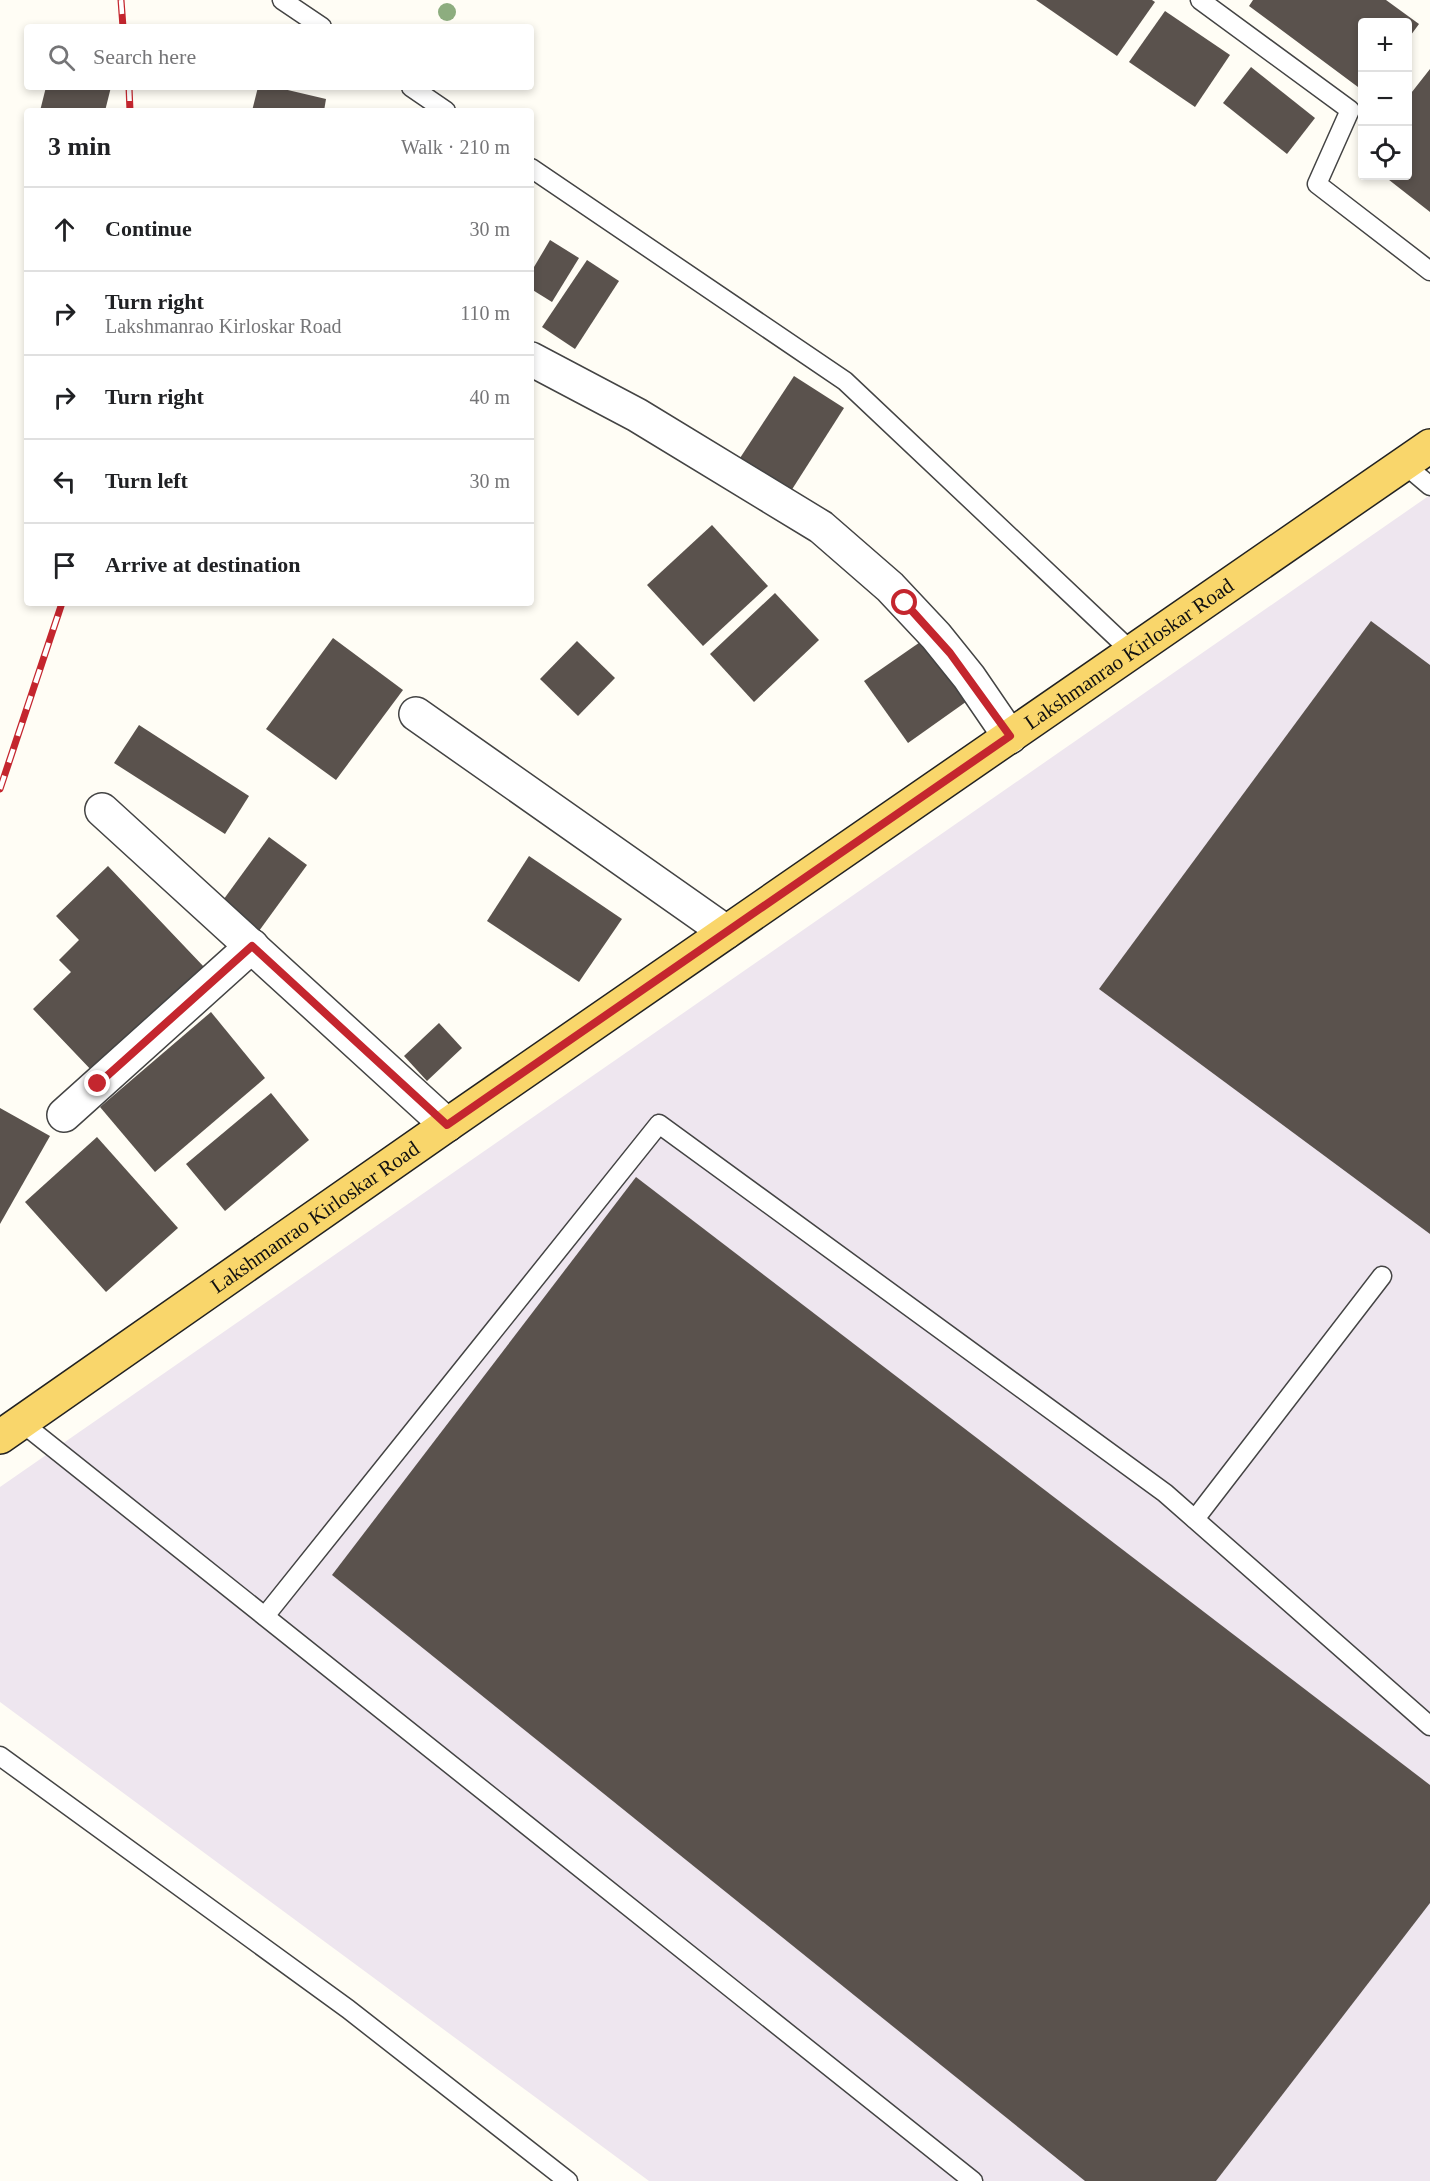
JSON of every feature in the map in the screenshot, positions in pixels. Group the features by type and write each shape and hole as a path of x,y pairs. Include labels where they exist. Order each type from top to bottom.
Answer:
{"main road":[{"name":"Lakshmanrao Kirloskar Road","path":"10,1430 1417,455"}],"street":[{"path":"534,361 637,415 821,527 890,587 936,636 969,677 1010,736"},
{"path":"416,714 726,932"},
{"path":"102,810 447,1125"},
{"path":"64,1115 252,946"}],"lane":[{"path":"282,0 318,24"},
{"path":"1200,0 1350,110 1317,184 1430,271"},
{"path":"415,90 442,108"},
{"path":"534,170 845,381 1132,652"},
{"path":"1417,455 1430,486"},
{"path":"265,1616 659,1124 1165,1493 1430,1726"},
{"path":"1195,1519 1382,1276"},
{"path":"10,1430 265,1616 973,2181"},
{"path":"0,1756 348,2009 568,2181"}],"shaded area":[{"path":"1430,495 1430,2181 649,2181 0,1702 0,1487"}],"building":[{"path":"1036,0 1152,0 1155,2 1117,56"},
{"path":"1253,0 1386,0 1411,18 1358,18 1358,87 1249,6"},
{"path":"1165,11 1230,55 1195,107 1129,62"},
{"path":"1412,19 1419,24 1412,34"},
{"path":"1251,67 1315,118 1287,154 1223,103"},
{"path":"1430,69 1430,212 1389,180 1412,180 1412,92"},
{"path":"45,90 110,90 106,108 41,108"},
{"path":"257,90 288,90 326,99 324,108 253,108"},
{"path":"550,240 579,258 552,302 534,291 534,267"},
{"path":"587,260 619,281 575,349 542,327"},
{"path":"794,376 844,408 791,491 740,458"},
{"path":"712,525 768,586 703,646 647,585"},
{"path":"775,593 819,640 754,702 710,654"},
{"path":"1371,621 1430,665 1430,1234 1099,989"},
{"path":"333,638 403,690 336,780 266,729"},
{"path":"926,638 970,699 908,743 864,681"},
{"path":"577,641 615,678 578,716 540,679"},
{"path":"139,725 249,796 225,834 114,763"},
{"path":"269,837 307,865 259,931 221,903"},
{"path":"529,856 622,919 579,982 487,921"},
{"path":"108,866 205,968 95,1074 33,1009 71,972 59,960 79,940 56,916"},
{"path":"211,1012 265,1078 155,1172 100,1107"},
{"path":"439,1023 462,1048 427,1081 404,1056"},
{"path":"271,1093 309,1140 225,1211 186,1164"},
{"path":"0,1108 50,1136 0,1224"},
{"path":"97,1137 178,1228 106,1292 25,1202"},
{"path":"636,1177 1430,1785 1430,1903 1216,2181 1085,2181 332,1575"}],"railway":[{"path":"121,0 123,24"},
{"path":"129,90 130,108"},
{"path":"0,789 61,606"}],"route":[{"path":"98,1084 252,946 447,1125 1010,736 969,677 936,636 905,603"}]}
